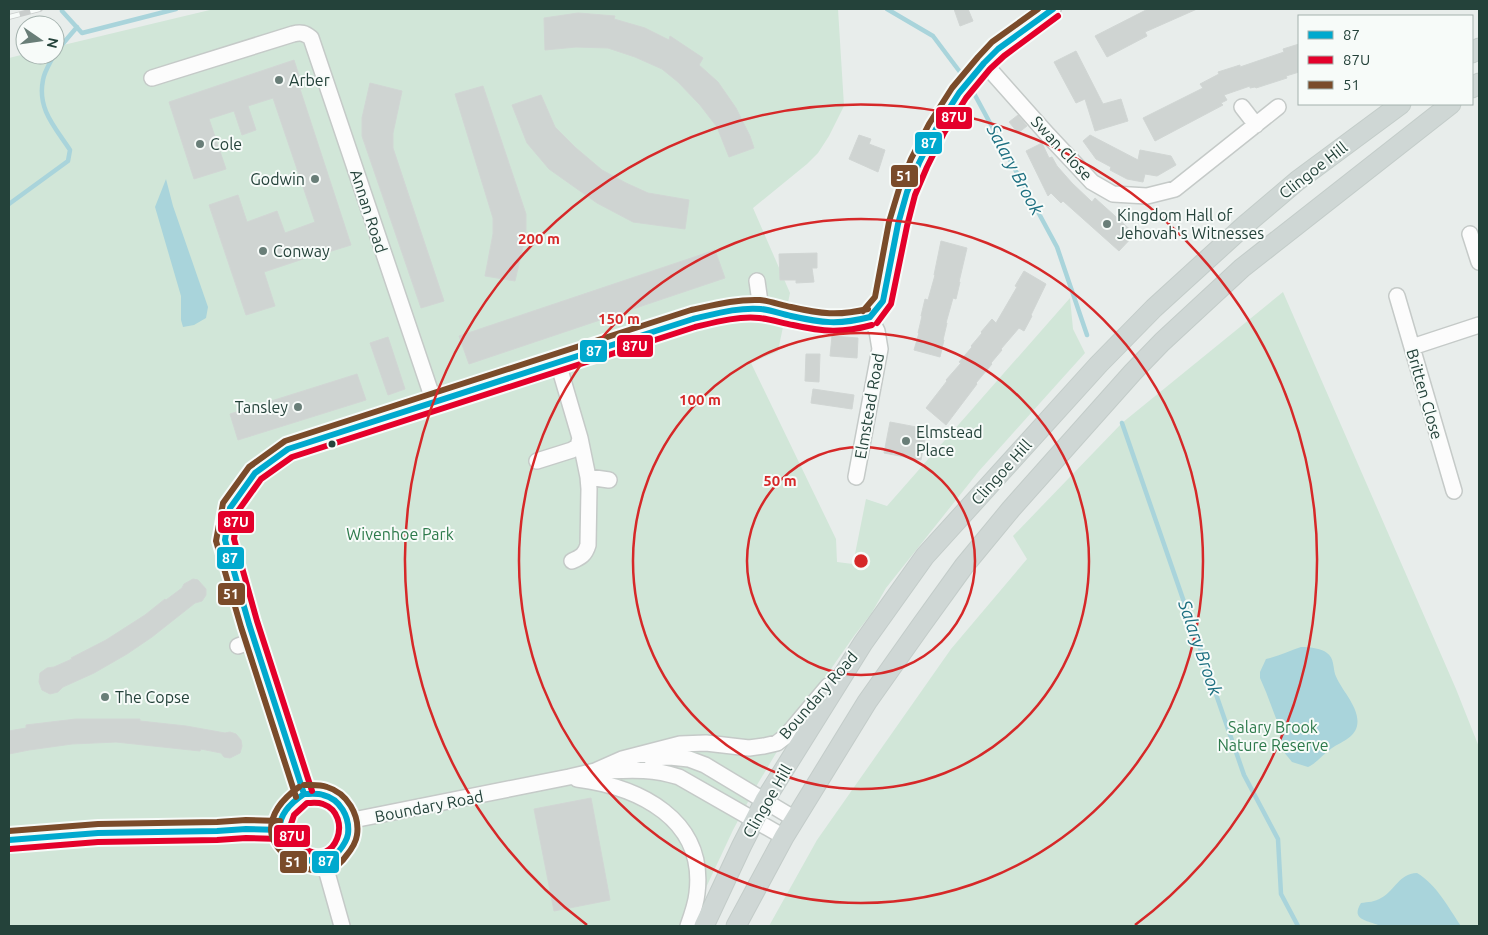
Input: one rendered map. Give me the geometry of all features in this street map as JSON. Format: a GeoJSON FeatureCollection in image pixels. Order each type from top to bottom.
{"type":"FeatureCollection","features":[{"type":"Feature","properties":{"kind":"main road","name":"Clingoe Hill"},"geometry":{"type":"LineString","coordinates":[[704,926],[765,800],[864,643],[925,556],[1099,364],[1154,308],[1296,181],[1400,105]]}},
{"type":"Feature","properties":{"kind":"main road","name":"Clingoe Hill"},"geometry":{"type":"LineString","coordinates":[[736,926],[784,837],[867,702],[964,566],[1011,508],[1110,396],[1162,342],[1242,268],[1450,105]]}},
{"type":"Feature","properties":{"kind":"street"},"geometry":{"type":"LineString","coordinates":[[304,794],[225,540],[230,508],[255,474],[288,449],[693,319],[731,310],[761,308],[809,320],[835,323],[851,322],[870,316],[883,300],[898,224],[907,192],[936,129],[959,93],[984,62],[998,49],[1053,9]]}},
{"type":"Feature","properties":{"kind":"street","name":"Annan Road"},"geometry":{"type":"LineString","coordinates":[[152,78],[300,32],[311,38],[434,402]]}},
{"type":"Feature","properties":{"kind":"street","name":"Swan Close"},"geometry":{"type":"LineString","coordinates":[[984,62],[1092,182],[1113,194],[1147,196],[1175,189],[1278,108]]}},
{"type":"Feature","properties":{"kind":"street"},"geometry":{"type":"LineString","coordinates":[[1242,107],[1256,125]]}},
{"type":"Feature","properties":{"kind":"street"},"geometry":{"type":"LineString","coordinates":[[1470,234],[1479,262]]}},
{"type":"Feature","properties":{"kind":"street"},"geometry":{"type":"LineString","coordinates":[[757,281],[761,308]]}},
{"type":"Feature","properties":{"kind":"street","name":"Britten Close"},"geometry":{"type":"LineString","coordinates":[[1397,296],[1454,491]]}},
{"type":"Feature","properties":{"kind":"street","name":"Elmstead Road"},"geometry":{"type":"LineString","coordinates":[[856,477],[880,349],[877,332],[870,316]]}},
{"type":"Feature","properties":{"kind":"street"},"geometry":{"type":"LineString","coordinates":[[1412,347],[1479,325]]}},
{"type":"Feature","properties":{"kind":"street"},"geometry":{"type":"LineString","coordinates":[[558,363],[580,438],[589,490],[588,545],[582,557],[572,561]]}},
{"type":"Feature","properties":{"kind":"street"},"geometry":{"type":"LineString","coordinates":[[537,462],[572,450],[578,446],[580,438]]}},
{"type":"Feature","properties":{"kind":"street"},"geometry":{"type":"LineString","coordinates":[[588,477],[609,480]]}},
{"type":"Feature","properties":{"kind":"street"},"geometry":{"type":"LineString","coordinates":[[238,646],[255,640]]}},
{"type":"Feature","properties":{"kind":"street","name":"Boundary Road"},"geometry":{"type":"LineString","coordinates":[[348,821],[569,778],[595,771],[622,759],[680,744],[706,743],[749,748],[777,743],[792,729],[864,643]]}},
{"type":"Feature","properties":{"kind":"street","name":"Boundary Road"},"geometry":{"type":"LineString","coordinates":[[622,759],[670,757],[689,759],[705,765],[795,819]]}},
{"type":"Feature","properties":{"kind":"street","name":"Boundary Road"},"geometry":{"type":"LineString","coordinates":[[595,771],[649,770],[679,777],[784,837]]}},
{"type":"Feature","properties":{"kind":"street","name":"Boundary Road"},"geometry":{"type":"LineString","coordinates":[[569,778],[600,782],[631,791],[664,810],[676,824],[689,841],[696,866],[697,893],[688,926]]}},
{"type":"Feature","properties":{"kind":"street"},"geometry":{"type":"LineString","coordinates":[[304,794],[327,796],[341,806],[348,821],[348,835],[344,846],[336,855],[324,862],[296,855],[286,843],[280,830],[287,807],[304,794]]}},
{"type":"Feature","properties":{"kind":"street"},"geometry":{"type":"LineString","coordinates":[[9,840],[98,833],[246,829],[280,830]]}},
{"type":"Feature","properties":{"kind":"street"},"geometry":{"type":"LineString","coordinates":[[324,862],[342,926]]}},
{"type":"Feature","properties":{"kind":"green space","name":"Wivenhoe Park"},"geometry":{"type":"Polygon","coordinates":[[[214,9],[838,9],[844,106],[818,153],[753,208],[790,293],[778,351],[751,363],[836,539],[837,562],[853,564],[866,499],[887,506],[1070,298],[1073,329],[1085,353],[979,471],[886,588],[871,614],[800,713],[757,785],[733,830],[688,926],[9,926],[9,58],[15,56],[15,65],[65,65],[65,45],[214,9]]]}},
{"type":"Feature","properties":{"kind":"green space","name":"Salary Brook Nature Reserve"},"geometry":{"type":"Polygon","coordinates":[[[1283,292],[1456,689],[1479,747],[1479,926],[769,926],[817,840],[951,649],[1027,559],[1013,536],[1122,423],[1283,292]]]}},
{"type":"Feature","properties":{"kind":"water"},"geometry":{"type":"Polygon","coordinates":[[[166,179],[173,206],[208,307],[206,318],[194,325],[183,327],[181,320],[181,296],[155,207],[166,179]]]}},
{"type":"Feature","properties":{"kind":"water"},"geometry":{"type":"Polygon","coordinates":[[[1301,647],[1318,649],[1329,655],[1335,674],[1356,712],[1357,719],[1357,726],[1350,737],[1332,748],[1308,767],[1292,762],[1283,751],[1277,721],[1260,678],[1260,672],[1266,659],[1301,647]]]}},
{"type":"Feature","properties":{"kind":"water"},"geometry":{"type":"Polygon","coordinates":[[[1417,873],[1436,890],[1461,926],[1380,926],[1359,917],[1358,909],[1361,903],[1379,899],[1386,895],[1405,876],[1417,873]]]}},
{"type":"Feature","properties":{"kind":"building"},"geometry":{"type":"Polygon","coordinates":[[[954,9],[968,9],[973,21],[960,26],[954,9]]]}},
{"type":"Feature","properties":{"kind":"building"},"geometry":{"type":"Polygon","coordinates":[[[1148,9],[1197,9],[1145,32],[1147,36],[1107,57],[1095,36],[1148,9]]]}},
{"type":"Feature","properties":{"kind":"building"},"geometry":{"type":"Polygon","coordinates":[[[578,13],[615,16],[614,19],[645,28],[669,40],[670,36],[703,58],[699,65],[718,82],[736,108],[754,148],[729,157],[717,127],[700,105],[678,82],[662,69],[608,48],[576,47],[545,50],[544,18],[578,13]]]}},
{"type":"Feature","properties":{"kind":"building"},"geometry":{"type":"Polygon","coordinates":[[[1298,44],[1298,72],[1256,88],[1250,88],[1250,86],[1224,95],[1227,100],[1221,103],[1223,105],[1155,141],[1143,118],[1203,88],[1200,84],[1219,74],[1218,72],[1240,65],[1240,67],[1284,52],[1283,49],[1298,44]]]}},
{"type":"Feature","properties":{"kind":"building"},"geometry":{"type":"Polygon","coordinates":[[[1076,51],[1103,104],[1121,99],[1128,121],[1095,131],[1085,99],[1076,103],[1054,62],[1076,51]]]}},
{"type":"Feature","properties":{"kind":"building"},"geometry":{"type":"Polygon","coordinates":[[[294,60],[303,88],[300,89],[351,245],[264,272],[275,306],[246,315],[209,205],[238,195],[247,222],[277,211],[285,233],[315,222],[273,98],[248,106],[256,130],[242,135],[234,111],[209,119],[226,169],[194,179],[169,102],[294,60]]]}},
{"type":"Feature","properties":{"kind":"building"},"geometry":{"type":"Polygon","coordinates":[[[370,83],[402,91],[393,133],[393,148],[444,301],[421,308],[362,136],[362,118],[370,83]]]}},
{"type":"Feature","properties":{"kind":"building"},"geometry":{"type":"Polygon","coordinates":[[[483,86],[526,214],[526,234],[515,281],[485,276],[493,234],[493,218],[455,94],[483,86]]]}},
{"type":"Feature","properties":{"kind":"building"},"geometry":{"type":"Polygon","coordinates":[[[541,95],[555,127],[602,170],[648,193],[689,200],[685,229],[633,222],[597,203],[549,169],[527,143],[512,105],[541,95]]]}},
{"type":"Feature","properties":{"kind":"building"},"geometry":{"type":"Polygon","coordinates":[[[1018,115],[1027,126],[1018,133],[1009,122],[1018,115]]]}},
{"type":"Feature","properties":{"kind":"building"},"geometry":{"type":"Polygon","coordinates":[[[859,135],[871,139],[869,144],[885,150],[878,172],[849,159],[859,135]]]}},
{"type":"Feature","properties":{"kind":"building"},"geometry":{"type":"Polygon","coordinates":[[[1090,135],[1138,160],[1140,150],[1171,156],[1176,165],[1157,176],[1145,174],[1143,182],[1127,179],[1110,170],[1111,167],[1096,159],[1083,141],[1090,135]]]}},
{"type":"Feature","properties":{"kind":"building"},"geometry":{"type":"Polygon","coordinates":[[[1042,143],[1049,158],[1052,157],[1057,166],[1072,183],[1092,202],[1095,198],[1135,234],[1119,251],[1063,201],[1061,203],[1051,193],[1048,196],[1026,151],[1042,143]]]}},
{"type":"Feature","properties":{"kind":"building"},"geometry":{"type":"Polygon","coordinates":[[[941,241],[967,248],[956,299],[953,298],[946,323],[940,357],[914,350],[925,299],[928,300],[935,275],[941,241]]]}},
{"type":"Feature","properties":{"kind":"building"},"geometry":{"type":"Polygon","coordinates":[[[715,250],[725,278],[469,364],[459,336],[715,250]]]}},
{"type":"Feature","properties":{"kind":"building"},"geometry":{"type":"Polygon","coordinates":[[[817,253],[817,268],[812,268],[814,282],[796,283],[796,280],[780,280],[779,254],[817,253]]]}},
{"type":"Feature","properties":{"kind":"building"},"geometry":{"type":"Polygon","coordinates":[[[1024,271],[1046,284],[1032,316],[1024,331],[1019,328],[1001,349],[992,364],[946,425],[926,408],[961,363],[959,362],[972,347],[981,332],[992,319],[996,323],[1024,271]]]}},
{"type":"Feature","properties":{"kind":"building"},"geometry":{"type":"Polygon","coordinates":[[[832,336],[858,338],[857,358],[830,356],[832,336]]]}},
{"type":"Feature","properties":{"kind":"building"},"geometry":{"type":"Polygon","coordinates":[[[388,337],[405,389],[388,395],[370,343],[388,337]]]}},
{"type":"Feature","properties":{"kind":"building"},"geometry":{"type":"Polygon","coordinates":[[[806,354],[820,354],[819,382],[805,381],[806,354]]]}},
{"type":"Feature","properties":{"kind":"building","name":"Tansley"},"geometry":{"type":"Polygon","coordinates":[[[357,374],[366,400],[238,440],[230,414],[357,374]]]}},
{"type":"Feature","properties":{"kind":"building"},"geometry":{"type":"Polygon","coordinates":[[[813,389],[854,395],[852,409],[811,403],[813,389]]]}},
{"type":"Feature","properties":{"kind":"building","name":"Elmstead Place"},"geometry":{"type":"Polygon","coordinates":[[[890,422],[927,429],[921,460],[884,453],[890,422]]]}},
{"type":"Feature","properties":{"kind":"building"},"geometry":{"type":"Polygon","coordinates":[[[193,579],[198,580],[206,589],[206,595],[202,601],[195,603],[127,654],[94,673],[63,687],[58,692],[50,694],[42,690],[39,682],[40,673],[47,668],[72,659],[106,640],[145,615],[193,579]]]}},
{"type":"Feature","properties":{"kind":"building"},"geometry":{"type":"Polygon","coordinates":[[[76,719],[140,719],[140,721],[225,733],[230,732],[236,734],[241,740],[242,746],[240,753],[230,758],[224,757],[221,753],[201,749],[200,751],[116,742],[72,744],[9,754],[9,731],[26,728],[26,725],[76,719]]]}},
{"type":"Feature","properties":{"kind":"building"},"geometry":{"type":"Polygon","coordinates":[[[591,798],[610,900],[554,911],[534,809],[591,798]]]}},
{"type":"Feature","properties":{"kind":"waterway","name":"Salary Brook"},"geometry":{"type":"LineString","coordinates":[[62,11],[82,33],[176,9]]}},
{"type":"Feature","properties":{"kind":"waterway","name":"Salary Brook"},"geometry":{"type":"LineString","coordinates":[[887,9],[933,36],[966,80]]}},
{"type":"Feature","properties":{"kind":"waterway"},"geometry":{"type":"LineString","coordinates":[[65,41],[77,27]]}},
{"type":"Feature","properties":{"kind":"waterway"},"geometry":{"type":"LineString","coordinates":[[9,204],[68,161],[70,150],[53,125],[43,100],[44,77],[49,65]]}},
{"type":"Feature","properties":{"kind":"waterway","name":"Salary Brook"},"geometry":{"type":"LineString","coordinates":[[970,86],[1057,247],[1087,335]]}},
{"type":"Feature","properties":{"kind":"waterway","name":"Salary Brook"},"geometry":{"type":"LineString","coordinates":[[1122,423],[1244,775],[1278,839],[1281,894],[1298,926]]}},
{"type":"Feature","properties":{"kind":"railway"},"geometry":{"type":"LineString","coordinates":[[9,17],[40,9]]}},
{"type":"Feature","properties":{"kind":"transit line","name":"51"},"geometry":{"type":"LineString","coordinates":[[863,311],[875,297],[889,222],[899,189],[911,159],[929,124],[952,88],[992,42],[1038,9]]}},
{"type":"Feature","properties":{"kind":"transit line","name":"87"},"geometry":{"type":"LineString","coordinates":[[870,317],[883,301],[898,224],[907,192],[936,129],[959,93],[984,63],[998,49],[1053,9]]}},
{"type":"Feature","properties":{"kind":"transit line","name":"87U"},"geometry":{"type":"LineString","coordinates":[[877,323],[891,304],[915,195],[944,133],[966,98],[990,69],[1004,56],[1058,16]]}},
{"type":"Feature","properties":{"kind":"transit line","name":"51"},"geometry":{"type":"LineString","coordinates":[[296,797],[241,627],[216,541],[223,503],[249,467],[285,441],[691,310],[742,300],[764,301],[821,313],[848,313],[868,309]]}},
{"type":"Feature","properties":{"kind":"transit line","name":"87"},"geometry":{"type":"LineString","coordinates":[[304,794],[249,624],[225,540],[230,508],[255,473],[288,449],[693,319],[744,309],[765,310],[821,322],[840,322],[870,317]]}},
{"type":"Feature","properties":{"kind":"transit line","name":"87U"},"geometry":{"type":"LineString","coordinates":[[312,791],[257,621],[234,539],[238,511],[261,479],[292,457],[695,327],[743,318],[767,319],[824,330],[852,329],[872,325]]}},
{"type":"Feature","properties":{"kind":"transit line","name":"51"},"geometry":{"type":"LineString","coordinates":[[299,787],[284,800],[276,811],[271,830],[273,839],[284,855],[292,861],[311,870],[329,870],[341,862],[356,841],[357,827],[354,813],[341,794],[334,790],[324,786],[304,785]]}},
{"type":"Feature","properties":{"kind":"transit line","name":"87"},"geometry":{"type":"LineString","coordinates":[[304,794],[318,794],[334,800],[343,810],[347,821],[347,838],[337,853],[326,861],[311,861],[297,854],[286,843],[280,831],[281,820],[284,814],[304,794]]}},
{"type":"Feature","properties":{"kind":"transit line","name":"87U"},"geometry":{"type":"LineString","coordinates":[[307,803],[323,804],[332,810],[338,819],[339,829],[337,838],[332,847],[325,852],[315,853],[304,848],[295,840],[289,830],[294,815],[307,803]]}},
{"type":"Feature","properties":{"kind":"transit line","name":"51"},"geometry":{"type":"LineString","coordinates":[[9,831],[98,824],[246,820],[280,821]]}},
{"type":"Feature","properties":{"kind":"transit line","name":"87"},"geometry":{"type":"LineString","coordinates":[[9,840],[98,833],[246,829],[280,830]]}},
{"type":"Feature","properties":{"kind":"transit line","name":"87U"},"geometry":{"type":"LineString","coordinates":[[10,849],[98,842],[246,838],[280,839]]}},
{"type":"Feature","properties":{"kind":"place","name":"Arber"},"geometry":{"type":"Point","coordinates":[279,80]}},
{"type":"Feature","properties":{"kind":"place","name":"Cole"},"geometry":{"type":"Point","coordinates":[200,144]}},
{"type":"Feature","properties":{"kind":"place","name":"Godwin"},"geometry":{"type":"Point","coordinates":[315,179]}},
{"type":"Feature","properties":{"kind":"place","name":"Kingdom Hall of Jehovah's Witnesses"},"geometry":{"type":"Point","coordinates":[1107,224]}},
{"type":"Feature","properties":{"kind":"place","name":"Conway"},"geometry":{"type":"Point","coordinates":[263,251]}},
{"type":"Feature","properties":{"kind":"place","name":"Tansley"},"geometry":{"type":"Point","coordinates":[298,407]}},
{"type":"Feature","properties":{"kind":"place","name":"Elmstead Place"},"geometry":{"type":"Point","coordinates":[906,441]}},
{"type":"Feature","properties":{"kind":"place","name":"The Copse"},"geometry":{"type":"Point","coordinates":[105,697]}}]}
